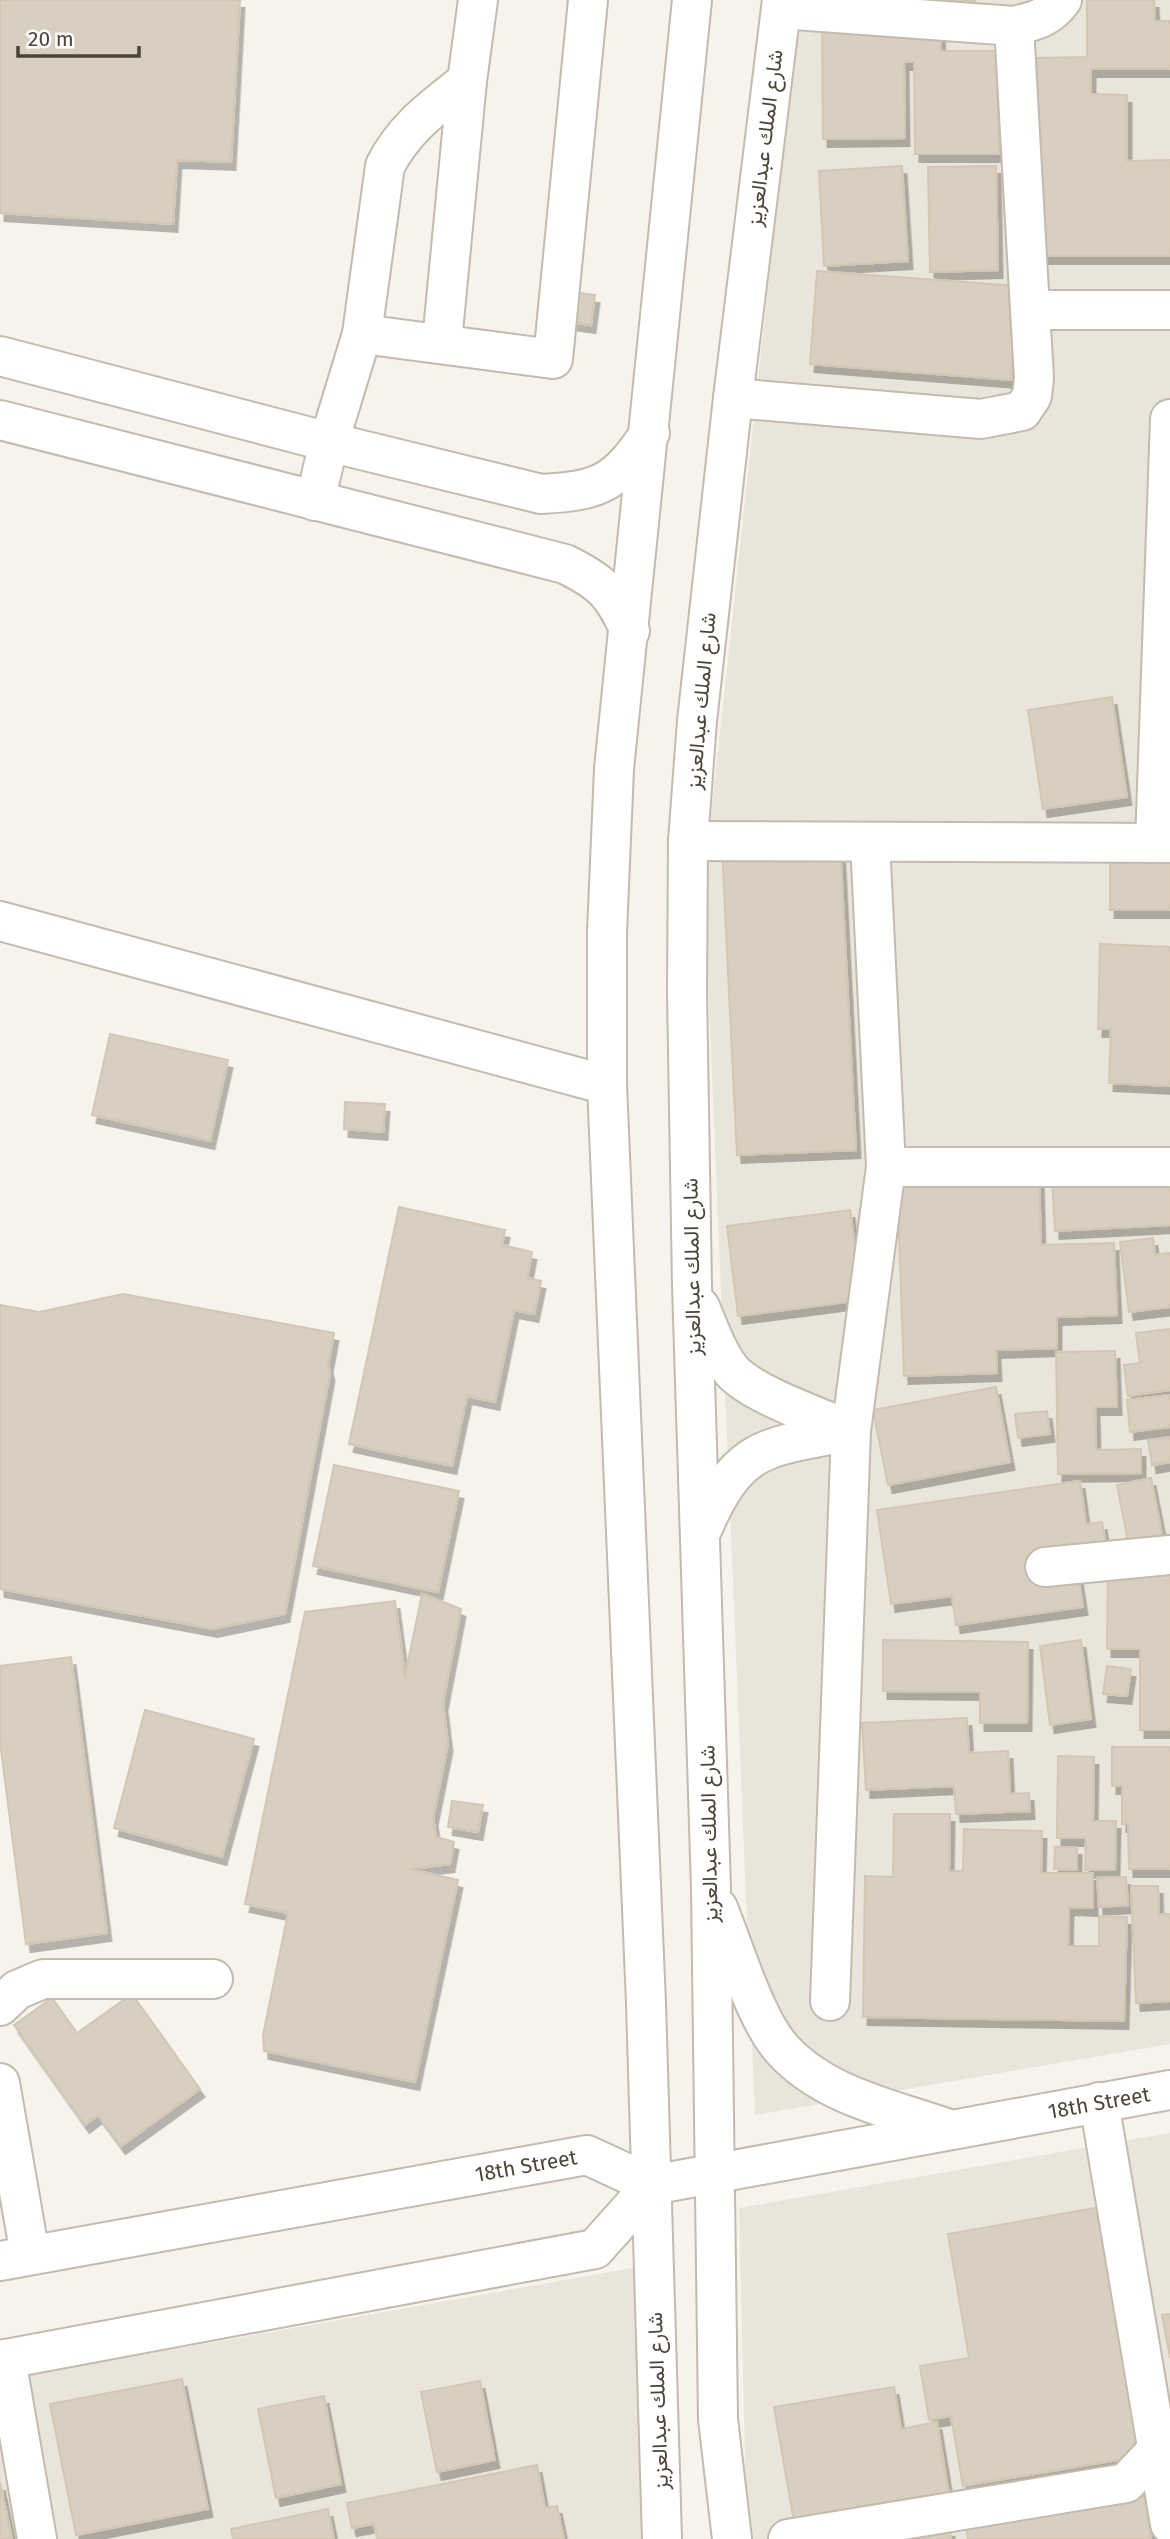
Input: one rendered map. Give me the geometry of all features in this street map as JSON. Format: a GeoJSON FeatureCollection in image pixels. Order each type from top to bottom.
{"type":"FeatureCollection","features":[{"type":"Feature","properties":{"kind":"street"},"geometry":{"type":"LineString","coordinates":[[442,342],[467,81],[478,0]]}},
{"type":"Feature","properties":{"kind":"street"},"geometry":{"type":"LineString","coordinates":[[362,334],[442,342],[553,359],[588,0]]}},
{"type":"Feature","properties":{"kind":"street","name":"شارع الملك عبدالعزيز"},"geometry":{"type":"LineString","coordinates":[[662,2539],[652,2185],[607,1085],[607,932],[614,783],[692,0]]}},
{"type":"Feature","properties":{"kind":"street"},"geometry":{"type":"LineString","coordinates":[[782,4],[1014,26],[1039,20],[1053,11],[1062,0]]}},
{"type":"Feature","properties":{"kind":"street","name":"شارع الملك عبدالعزيز"},"geometry":{"type":"LineString","coordinates":[[732,2539],[718,2419],[710,1889],[692,1286],[687,990],[688,841],[697,721],[733,398],[782,4]]}},
{"type":"Feature","properties":{"kind":"street"},"geometry":{"type":"LineString","coordinates":[[733,398],[981,419],[1022,411],[1032,396],[1034,378],[1014,26]]}},
{"type":"Feature","properties":{"kind":"street"},"geometry":{"type":"LineString","coordinates":[[315,501],[329,442],[362,334],[385,166],[397,142],[419,118],[467,81]]}},
{"type":"Feature","properties":{"kind":"street"},"geometry":{"type":"LineString","coordinates":[[1030,310],[1170,310]]}},
{"type":"Feature","properties":{"kind":"street"},"geometry":{"type":"LineString","coordinates":[[0,356],[541,494],[576,492],[602,484],[627,467],[650,433]]}},
{"type":"Feature","properties":{"kind":"street"},"geometry":{"type":"LineString","coordinates":[[688,841],[1162,843],[1170,419]]}},
{"type":"Feature","properties":{"kind":"street"},"geometry":{"type":"LineString","coordinates":[[0,420],[565,564],[599,581],[618,603],[630,631]]}},
{"type":"Feature","properties":{"kind":"street"},"geometry":{"type":"LineString","coordinates":[[830,2001],[850,1431],[886,1167],[870,842]]}},
{"type":"Feature","properties":{"kind":"street"},"geometry":{"type":"LineString","coordinates":[[0,921],[607,1085]]}},
{"type":"Feature","properties":{"kind":"street"},"geometry":{"type":"LineString","coordinates":[[886,1167],[1170,1167]]}},
{"type":"Feature","properties":{"kind":"street"},"geometry":{"type":"LineString","coordinates":[[692,1286],[718,1348],[731,1369],[745,1383],[850,1431]]}},
{"type":"Feature","properties":{"kind":"street"},"geometry":{"type":"LineString","coordinates":[[700,1535],[718,1493],[751,1455],[771,1447],[850,1431]]}},
{"type":"Feature","properties":{"kind":"street"},"geometry":{"type":"LineString","coordinates":[[1045,1567],[1170,1555]]}},
{"type":"Feature","properties":{"kind":"street"},"geometry":{"type":"LineString","coordinates":[[710,1889],[760,2011],[780,2048],[806,2072],[841,2092],[951,2129]]}},
{"type":"Feature","properties":{"kind":"street"},"geometry":{"type":"LineString","coordinates":[[0,2006],[17,1990],[43,1979],[213,1979]]}},
{"type":"Feature","properties":{"kind":"street"},"geometry":{"type":"LineString","coordinates":[[0,2083],[15,2258]]}},
{"type":"Feature","properties":{"kind":"street","name":"18th Street"},"geometry":{"type":"LineString","coordinates":[[15,2258],[587,2155],[652,2185],[1170,2090]]}},
{"type":"Feature","properties":{"kind":"street"},"geometry":{"type":"LineString","coordinates":[[1099,2102],[1164,2449],[1170,2524]]}},
{"type":"Feature","properties":{"kind":"street"},"geometry":{"type":"LineString","coordinates":[[37,2539],[3,2359],[595,2249],[652,2185]]}},
{"type":"Feature","properties":{"kind":"street"},"geometry":{"type":"LineString","coordinates":[[788,2539],[1126,2483],[1164,2449]]}},
{"type":"Feature","properties":{"kind":"shaded area"},"geometry":{"type":"Polygon","coordinates":[[[799,0],[1170,0],[1170,2044],[755,2115],[704,881],[799,0]]]}},
{"type":"Feature","properties":{"kind":"shaded area"},"geometry":{"type":"Polygon","coordinates":[[[1170,2133],[1170,2539],[747,2539],[739,2208],[1170,2133]]]}},
{"type":"Feature","properties":{"kind":"shaded area"},"geometry":{"type":"Polygon","coordinates":[[[644,2266],[647,2539],[0,2539],[0,2380],[644,2266]]]}},
{"type":"Feature","properties":{"kind":"building"},"geometry":{"type":"Polygon","coordinates":[[[0,0],[240,0],[231,162],[177,160],[173,224],[0,213],[0,0]]]}},
{"type":"Feature","properties":{"kind":"building"},"geometry":{"type":"Polygon","coordinates":[[[841,0],[975,0],[974,8],[841,0]]]}},
{"type":"Feature","properties":{"kind":"building"},"geometry":{"type":"Polygon","coordinates":[[[1087,0],[1154,0],[1155,21],[1170,21],[1170,69],[1091,69],[1091,94],[1127,95],[1127,161],[1170,160],[1170,256],[1042,256],[1030,58],[1087,57],[1087,0]]]}},
{"type":"Feature","properties":{"kind":"building"},"geometry":{"type":"Polygon","coordinates":[[[822,24],[940,25],[941,51],[1006,51],[1006,92],[998,92],[999,154],[915,154],[914,62],[904,62],[905,138],[823,139],[822,24]]]}},
{"type":"Feature","properties":{"kind":"building"},"geometry":{"type":"Polygon","coordinates":[[[902,166],[908,261],[824,266],[819,171],[902,166]]]}},
{"type":"Feature","properties":{"kind":"building"},"geometry":{"type":"Polygon","coordinates":[[[996,166],[998,270],[930,272],[928,167],[996,166]]]}},
{"type":"Feature","properties":{"kind":"building"},"geometry":{"type":"Polygon","coordinates":[[[817,271],[1017,286],[1011,380],[810,364],[817,271]]]}},
{"type":"Feature","properties":{"kind":"building"},"geometry":{"type":"Polygon","coordinates":[[[566,291],[595,295],[591,325],[562,321],[566,291]]]}},
{"type":"Feature","properties":{"kind":"building"},"geometry":{"type":"Polygon","coordinates":[[[1112,697],[1127,797],[1043,809],[1028,710],[1112,697]]]}},
{"type":"Feature","properties":{"kind":"building"},"geometry":{"type":"Polygon","coordinates":[[[840,843],[856,1150],[737,1155],[722,849],[840,843]]]}},
{"type":"Feature","properties":{"kind":"building"},"geometry":{"type":"Polygon","coordinates":[[[1110,855],[1170,855],[1170,910],[1110,910],[1110,855]]]}},
{"type":"Feature","properties":{"kind":"building"},"geometry":{"type":"Polygon","coordinates":[[[1100,944],[1170,947],[1170,1086],[1109,1083],[1111,1029],[1098,1029],[1100,944]]]}},
{"type":"Feature","properties":{"kind":"building"},"geometry":{"type":"Polygon","coordinates":[[[110,1034],[228,1060],[210,1141],[92,1115],[110,1034]]]}},
{"type":"Feature","properties":{"kind":"building"},"geometry":{"type":"Polygon","coordinates":[[[345,1102],[385,1104],[383,1132],[344,1129],[345,1102]]]}},
{"type":"Feature","properties":{"kind":"building"},"geometry":{"type":"Polygon","coordinates":[[[1170,1172],[1170,1225],[1055,1231],[1052,1178],[1170,1172]]]}},
{"type":"Feature","properties":{"kind":"building"},"geometry":{"type":"Polygon","coordinates":[[[1039,1174],[1041,1245],[1114,1243],[1117,1315],[1057,1317],[1057,1348],[996,1350],[997,1373],[904,1376],[897,1179],[1039,1174]]]}},
{"type":"Feature","properties":{"kind":"building"},"geometry":{"type":"Polygon","coordinates":[[[399,1207],[505,1230],[502,1245],[532,1252],[527,1278],[541,1281],[534,1314],[514,1310],[495,1402],[467,1396],[452,1466],[349,1444],[399,1207]]]}},
{"type":"Feature","properties":{"kind":"building"},"geometry":{"type":"Polygon","coordinates":[[[850,1210],[862,1300],[738,1316],[727,1226],[850,1210]]]}},
{"type":"Feature","properties":{"kind":"building"},"geometry":{"type":"Polygon","coordinates":[[[1153,1238],[1155,1255],[1170,1253],[1170,1307],[1129,1312],[1120,1242],[1153,1238]]]}},
{"type":"Feature","properties":{"kind":"building"},"geometry":{"type":"Polygon","coordinates":[[[123,1294],[334,1333],[328,1365],[330,1373],[285,1614],[213,1629],[0,1589],[0,1305],[39,1312],[123,1294]]]}},
{"type":"Feature","properties":{"kind":"building"},"geometry":{"type":"Polygon","coordinates":[[[1170,1329],[1170,1390],[1128,1396],[1124,1365],[1140,1363],[1136,1333],[1170,1329]]]}},
{"type":"Feature","properties":{"kind":"building"},"geometry":{"type":"Polygon","coordinates":[[[1115,1351],[1117,1407],[1095,1407],[1096,1450],[1141,1449],[1141,1473],[1058,1474],[1056,1352],[1115,1351]]]}},
{"type":"Feature","properties":{"kind":"building"},"geometry":{"type":"Polygon","coordinates":[[[996,1387],[1010,1462],[888,1485],[873,1410],[996,1387]]]}},
{"type":"Feature","properties":{"kind":"building"},"geometry":{"type":"Polygon","coordinates":[[[1170,1395],[1170,1427],[1130,1432],[1127,1400],[1170,1395]]]}},
{"type":"Feature","properties":{"kind":"building"},"geometry":{"type":"Polygon","coordinates":[[[1047,1411],[1050,1434],[1018,1438],[1015,1414],[1047,1411]]]}},
{"type":"Feature","properties":{"kind":"building"},"geometry":{"type":"Polygon","coordinates":[[[1170,1437],[1170,1462],[1152,1465],[1148,1440],[1170,1437]]]}},
{"type":"Feature","properties":{"kind":"building"},"geometry":{"type":"Polygon","coordinates":[[[334,1465],[459,1491],[438,1592],[313,1566],[334,1465]]]}},
{"type":"Feature","properties":{"kind":"building"},"geometry":{"type":"Polygon","coordinates":[[[1151,1478],[1164,1544],[1130,1551],[1117,1485],[1151,1478]]]}},
{"type":"Feature","properties":{"kind":"building"},"geometry":{"type":"Polygon","coordinates":[[[1080,1481],[1086,1524],[1102,1522],[1107,1550],[1078,1574],[1083,1607],[956,1625],[952,1596],[891,1604],[877,1510],[1080,1481]]]}},
{"type":"Feature","properties":{"kind":"building"},"geometry":{"type":"Polygon","coordinates":[[[1108,1569],[1170,1569],[1170,1730],[1140,1730],[1140,1649],[1107,1649],[1108,1569]]]}},
{"type":"Feature","properties":{"kind":"building"},"geometry":{"type":"Polygon","coordinates":[[[422,1594],[461,1609],[443,1703],[448,1744],[433,1818],[436,1837],[454,1842],[450,1864],[409,1869],[458,1880],[415,2082],[264,2051],[263,2035],[288,1913],[245,1904],[305,1612],[395,1601],[405,1676],[422,1594]]]}},
{"type":"Feature","properties":{"kind":"building"},"geometry":{"type":"Polygon","coordinates":[[[883,1640],[1028,1642],[1027,1723],[980,1723],[980,1692],[883,1691],[883,1640]]]}},
{"type":"Feature","properties":{"kind":"building"},"geometry":{"type":"Polygon","coordinates":[[[1081,1640],[1091,1719],[1050,1725],[1040,1646],[1081,1640]]]}},
{"type":"Feature","properties":{"kind":"building"},"geometry":{"type":"Polygon","coordinates":[[[71,1657],[107,1933],[26,1944],[0,1742],[0,1666],[71,1657]]]}},
{"type":"Feature","properties":{"kind":"building"},"geometry":{"type":"Polygon","coordinates":[[[1107,1666],[1131,1669],[1127,1696],[1103,1694],[1107,1666]]]}},
{"type":"Feature","properties":{"kind":"building"},"geometry":{"type":"Polygon","coordinates":[[[145,1710],[254,1739],[222,1857],[114,1828],[145,1710]]]}},
{"type":"Feature","properties":{"kind":"building"},"geometry":{"type":"Polygon","coordinates":[[[967,1718],[969,1753],[1008,1751],[1010,1794],[1029,1793],[1030,1811],[956,1814],[954,1786],[866,1790],[862,1723],[967,1718]]]}},
{"type":"Feature","properties":{"kind":"building"},"geometry":{"type":"Polygon","coordinates":[[[1112,1747],[1170,1747],[1170,1869],[1129,1869],[1128,1824],[1122,1824],[1122,1786],[1112,1786],[1112,1747]]]}},
{"type":"Feature","properties":{"kind":"building"},"geometry":{"type":"Polygon","coordinates":[[[1058,1756],[1094,1757],[1093,1821],[1116,1821],[1115,1870],[1085,1870],[1086,1838],[1057,1838],[1058,1756]]]}},
{"type":"Feature","properties":{"kind":"building"},"geometry":{"type":"Polygon","coordinates":[[[452,1801],[483,1805],[478,1832],[448,1827],[452,1801]]]}},
{"type":"Feature","properties":{"kind":"building"},"geometry":{"type":"Polygon","coordinates":[[[894,1814],[950,1814],[949,1871],[963,1871],[964,1829],[1042,1831],[1041,1873],[1093,1873],[1093,1908],[1069,1907],[1068,1946],[1099,1946],[1099,1916],[1127,1917],[1124,2021],[863,2017],[865,1876],[893,1877],[894,1814]]]}},
{"type":"Feature","properties":{"kind":"building"},"geometry":{"type":"Polygon","coordinates":[[[1055,1847],[1077,1847],[1077,1870],[1054,1869],[1055,1847]]]}},
{"type":"Feature","properties":{"kind":"building"},"geometry":{"type":"Polygon","coordinates":[[[1126,1877],[1128,1905],[1099,1907],[1097,1878],[1126,1877]]]}},
{"type":"Feature","properties":{"kind":"building"},"geometry":{"type":"Polygon","coordinates":[[[1131,1886],[1158,1886],[1159,1914],[1170,1914],[1170,2001],[1136,2003],[1131,1886]]]}},
{"type":"Feature","properties":{"kind":"building"},"geometry":{"type":"Polygon","coordinates":[[[132,1994],[200,2089],[121,2146],[98,2115],[85,2125],[14,2025],[52,1998],[77,2033],[132,1994]]]}},
{"type":"Feature","properties":{"kind":"building"},"geometry":{"type":"Polygon","coordinates":[[[1101,2207],[1142,2456],[963,2486],[951,2416],[929,2420],[920,2366],[969,2358],[948,2234],[1101,2207]]]}},
{"type":"Feature","properties":{"kind":"building"},"geometry":{"type":"Polygon","coordinates":[[[1170,2314],[1170,2358],[1162,2315],[1170,2314]]]}},
{"type":"Feature","properties":{"kind":"building"},"geometry":{"type":"Polygon","coordinates":[[[182,2379],[208,2509],[76,2535],[50,2404],[182,2379]]]}},
{"type":"Feature","properties":{"kind":"building"},"geometry":{"type":"Polygon","coordinates":[[[480,2381],[495,2460],[437,2472],[421,2392],[480,2381]]]}},
{"type":"Feature","properties":{"kind":"building"},"geometry":{"type":"Polygon","coordinates":[[[894,2387],[901,2429],[937,2422],[949,2495],[794,2522],[774,2407],[894,2387]]]}},
{"type":"Feature","properties":{"kind":"building"},"geometry":{"type":"Polygon","coordinates":[[[324,2396],[341,2484],[276,2498],[258,2409],[324,2396]]]}},
{"type":"Feature","properties":{"kind":"building"},"geometry":{"type":"Polygon","coordinates":[[[537,2465],[545,2508],[557,2506],[564,2539],[377,2539],[374,2524],[352,2528],[347,2503],[537,2465]]]}},
{"type":"Feature","properties":{"kind":"building"},"geometry":{"type":"Polygon","coordinates":[[[0,2482],[12,2539],[0,2539],[0,2482]]]}},
{"type":"Feature","properties":{"kind":"building"},"geometry":{"type":"Polygon","coordinates":[[[1144,2496],[1151,2539],[968,2539],[966,2526],[1144,2496]]]}},
{"type":"Feature","properties":{"kind":"building"},"geometry":{"type":"Polygon","coordinates":[[[328,2509],[334,2539],[233,2539],[231,2529],[328,2509]]]}},
{"type":"Feature","properties":{"kind":"building"},"geometry":{"type":"Polygon","coordinates":[[[950,2529],[951,2539],[887,2539],[950,2529]]]}}]}
